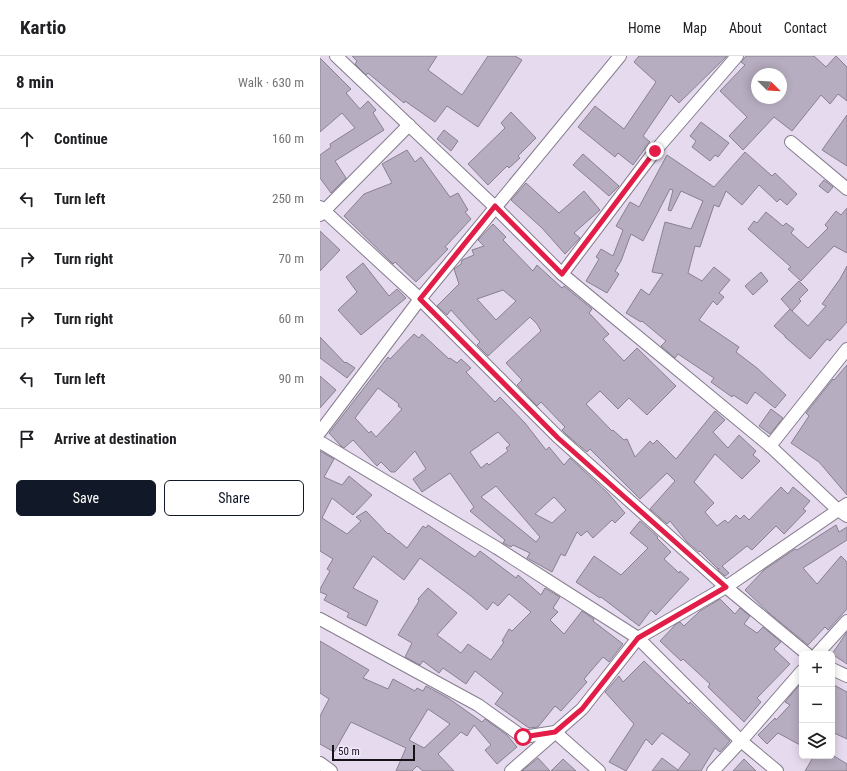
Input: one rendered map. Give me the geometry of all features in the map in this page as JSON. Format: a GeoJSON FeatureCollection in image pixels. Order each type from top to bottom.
{"type":"FeatureCollection","features":[{"type":"Feature","properties":{"kind":"street"},"geometry":{"type":"LineString","coordinates":[[336,56],[495,206],[562,274],[770,446],[844,510],[726,587],[638,638],[582,709],[511,771]]}},
{"type":"Feature","properties":{"kind":"street"},"geometry":{"type":"LineString","coordinates":[[562,274],[655,151],[737,56]]}},
{"type":"Feature","properties":{"kind":"street"},"geometry":{"type":"LineString","coordinates":[[320,432],[420,299],[614,58]]}},
{"type":"Feature","properties":{"kind":"street"},"geometry":{"type":"LineString","coordinates":[[409,125],[321,211],[420,299],[558,438],[726,587],[803,651]]}},
{"type":"Feature","properties":{"kind":"street"},"geometry":{"type":"LineString","coordinates":[[791,142],[847,190]]}},
{"type":"Feature","properties":{"kind":"street"},"geometry":{"type":"LineString","coordinates":[[770,446],[847,349]]}},
{"type":"Feature","properties":{"kind":"street"},"geometry":{"type":"LineString","coordinates":[[320,442],[497,548],[638,638],[741,741],[777,771]]}},
{"type":"Feature","properties":{"kind":"street"},"geometry":{"type":"LineString","coordinates":[[320,619],[478,705],[523,737],[555,732]]}},
{"type":"Feature","properties":{"kind":"street"},"geometry":{"type":"LineString","coordinates":[[819,651],[847,622]]}},
{"type":"Feature","properties":{"kind":"street"},"geometry":{"type":"LineString","coordinates":[[835,670],[847,676]]}},
{"type":"Feature","properties":{"kind":"street"},"geometry":{"type":"LineString","coordinates":[[713,771],[799,674]]}},
{"type":"Feature","properties":{"kind":"street"},"geometry":{"type":"LineString","coordinates":[[555,732],[598,771]]}},
{"type":"Feature","properties":{"kind":"street"},"geometry":{"type":"LineString","coordinates":[[320,763],[331,771]]}},
{"type":"Feature","properties":{"kind":"building"},"geometry":{"type":"Polygon","coordinates":[[[352,56],[437,56],[428,70],[462,95],[488,56],[515,56],[522,60],[478,127],[447,106],[435,122],[405,101],[404,103],[368,73],[366,75],[355,64],[357,61],[352,56]]]}},
{"type":"Feature","properties":{"kind":"building"},"geometry":{"type":"Polygon","coordinates":[[[639,56],[727,56],[679,103],[671,95],[643,136],[650,142],[633,165],[618,153],[615,157],[578,127],[595,106],[624,129],[656,82],[634,62],[639,56]]]}},
{"type":"Feature","properties":{"kind":"building"},"geometry":{"type":"Polygon","coordinates":[[[746,56],[814,56],[826,67],[836,56],[847,67],[847,101],[838,94],[830,104],[821,95],[792,131],[774,117],[743,150],[729,136],[747,117],[720,91],[745,65],[741,62],[746,56]]]}},
{"type":"Feature","properties":{"kind":"building"},"geometry":{"type":"Polygon","coordinates":[[[320,58],[351,89],[346,93],[360,109],[368,101],[376,110],[373,113],[384,130],[335,161],[346,178],[331,193],[320,178],[320,155],[331,147],[330,144],[355,128],[342,113],[320,132],[320,58]]]}},
{"type":"Feature","properties":{"kind":"building"},"geometry":{"type":"Polygon","coordinates":[[[511,112],[536,138],[518,156],[520,158],[509,168],[507,166],[488,185],[468,164],[505,128],[501,123],[511,112]]]}},
{"type":"Feature","properties":{"kind":"building"},"geometry":{"type":"Polygon","coordinates":[[[847,115],[847,166],[822,150],[847,115]]]}},
{"type":"Feature","properties":{"kind":"building"},"geometry":{"type":"Polygon","coordinates":[[[701,122],[729,143],[718,157],[715,155],[710,161],[692,147],[696,141],[690,136],[701,122]]]}},
{"type":"Feature","properties":{"kind":"building"},"geometry":{"type":"Polygon","coordinates":[[[444,130],[458,141],[451,151],[437,139],[444,130]]]}},
{"type":"Feature","properties":{"kind":"building"},"geometry":{"type":"Polygon","coordinates":[[[407,150],[415,162],[421,157],[450,197],[458,193],[468,210],[465,212],[471,219],[445,247],[448,249],[416,282],[395,262],[393,264],[344,216],[364,194],[392,183],[382,164],[407,150]]]}},
{"type":"Feature","properties":{"kind":"building"},"geometry":{"type":"Polygon","coordinates":[[[745,152],[772,176],[775,173],[797,194],[787,205],[780,199],[777,202],[759,185],[742,205],[726,191],[719,207],[714,205],[700,247],[695,246],[688,273],[702,281],[714,267],[730,280],[719,293],[724,297],[717,305],[713,301],[699,320],[739,347],[736,352],[757,368],[786,395],[775,408],[755,392],[747,404],[733,395],[732,397],[711,382],[714,378],[678,354],[675,358],[661,346],[666,341],[642,321],[641,322],[626,313],[641,289],[649,295],[663,274],[652,272],[665,222],[691,229],[703,201],[681,191],[671,211],[668,210],[673,190],[670,189],[643,241],[631,234],[621,261],[615,271],[619,274],[607,293],[586,281],[599,259],[596,257],[601,249],[613,256],[623,230],[616,226],[630,202],[639,207],[667,155],[714,187],[745,152]]]}},
{"type":"Feature","properties":{"kind":"building"},"geometry":{"type":"Polygon","coordinates":[[[583,154],[619,186],[609,196],[573,165],[583,154]]]}},
{"type":"Feature","properties":{"kind":"building"},"geometry":{"type":"Polygon","coordinates":[[[824,180],[833,187],[828,193],[819,186],[824,180]]]}},
{"type":"Feature","properties":{"kind":"building"},"geometry":{"type":"Polygon","coordinates":[[[526,183],[559,213],[584,191],[600,210],[574,233],[580,238],[565,254],[542,228],[511,200],[526,183]]]}},
{"type":"Feature","properties":{"kind":"building"},"geometry":{"type":"Polygon","coordinates":[[[847,208],[847,253],[834,246],[801,281],[788,269],[791,267],[748,229],[754,221],[757,223],[766,212],[783,226],[786,223],[794,229],[791,233],[808,248],[828,228],[825,225],[836,211],[841,215],[847,208]]]}},
{"type":"Feature","properties":{"kind":"building"},"geometry":{"type":"Polygon","coordinates":[[[493,224],[506,237],[503,240],[533,271],[537,265],[562,288],[564,286],[592,309],[589,313],[609,334],[603,339],[624,361],[637,348],[676,386],[647,415],[629,398],[618,409],[600,391],[586,404],[612,431],[613,430],[624,440],[627,439],[635,457],[650,441],[653,444],[657,440],[676,459],[715,411],[725,420],[713,432],[728,448],[739,435],[756,451],[753,455],[760,461],[742,479],[715,454],[694,482],[714,503],[705,512],[717,526],[725,520],[728,523],[736,515],[740,519],[744,515],[749,520],[781,487],[788,494],[793,487],[810,501],[803,509],[806,511],[784,534],[776,526],[752,550],[747,546],[722,566],[729,573],[725,576],[718,570],[719,568],[718,569],[700,551],[699,552],[687,542],[670,521],[667,524],[650,509],[675,481],[667,473],[640,499],[590,449],[587,452],[568,436],[562,430],[565,427],[541,402],[537,406],[517,385],[522,380],[506,363],[541,331],[530,317],[488,356],[477,345],[480,342],[451,310],[447,315],[437,306],[459,284],[454,269],[461,264],[462,260],[474,255],[472,250],[484,246],[478,240],[493,224]],[[503,290],[477,299],[496,320],[516,301],[503,290]]]}},
{"type":"Feature","properties":{"kind":"building"},"geometry":{"type":"Polygon","coordinates":[[[320,231],[340,250],[320,271],[320,231]]]}},
{"type":"Feature","properties":{"kind":"building"},"geometry":{"type":"Polygon","coordinates":[[[363,263],[389,296],[397,289],[406,298],[361,335],[338,310],[357,292],[346,277],[363,263]]]}},
{"type":"Feature","properties":{"kind":"building"},"geometry":{"type":"Polygon","coordinates":[[[847,266],[847,322],[830,341],[827,339],[810,359],[774,326],[790,309],[808,326],[826,306],[822,304],[840,279],[847,266]]]}},
{"type":"Feature","properties":{"kind":"building"},"geometry":{"type":"Polygon","coordinates":[[[761,272],[768,281],[753,295],[745,286],[761,272]]]}},
{"type":"Feature","properties":{"kind":"building"},"geometry":{"type":"Polygon","coordinates":[[[799,281],[808,290],[799,299],[801,301],[792,311],[781,299],[799,281]]]}},
{"type":"Feature","properties":{"kind":"building"},"geometry":{"type":"Polygon","coordinates":[[[414,334],[419,338],[422,334],[449,359],[450,358],[457,363],[461,359],[471,368],[466,372],[495,402],[500,397],[525,423],[546,450],[549,447],[564,465],[570,458],[608,493],[625,513],[615,523],[612,520],[593,538],[587,531],[581,536],[577,532],[565,556],[561,554],[552,572],[527,558],[530,553],[513,545],[511,547],[503,543],[505,540],[470,511],[474,507],[450,473],[422,492],[413,479],[426,469],[415,451],[395,472],[391,472],[381,462],[377,466],[353,440],[344,448],[329,433],[388,357],[390,359],[414,334]],[[378,388],[355,418],[369,433],[371,431],[376,437],[402,409],[398,406],[399,404],[378,388]],[[498,432],[470,452],[481,468],[487,463],[489,465],[508,451],[506,448],[510,445],[498,432]],[[496,486],[481,497],[536,542],[540,537],[496,486]],[[554,497],[535,514],[552,523],[566,510],[554,497]]]}},
{"type":"Feature","properties":{"kind":"building"},"geometry":{"type":"Polygon","coordinates":[[[320,337],[345,363],[346,362],[355,368],[347,378],[320,358],[320,337]]]}},
{"type":"Feature","properties":{"kind":"building"},"geometry":{"type":"Polygon","coordinates":[[[847,365],[847,495],[819,462],[791,443],[809,416],[806,413],[833,379],[834,380],[847,365]]]}},
{"type":"Feature","properties":{"kind":"building"},"geometry":{"type":"Polygon","coordinates":[[[320,376],[336,390],[320,408],[320,376]]]}},
{"type":"Feature","properties":{"kind":"building"},"geometry":{"type":"Polygon","coordinates":[[[771,409],[783,418],[770,434],[759,426],[771,409]]]}},
{"type":"Feature","properties":{"kind":"building"},"geometry":{"type":"Polygon","coordinates":[[[320,451],[334,459],[324,477],[342,485],[349,476],[372,495],[353,515],[332,498],[322,518],[347,534],[361,521],[356,517],[366,511],[388,534],[389,533],[407,548],[423,526],[426,528],[428,525],[475,557],[480,551],[516,578],[518,575],[541,595],[545,588],[560,597],[553,608],[558,612],[550,620],[564,634],[582,611],[594,619],[593,621],[623,644],[609,662],[603,657],[584,679],[587,682],[561,711],[555,706],[538,727],[529,728],[495,704],[503,693],[475,671],[466,684],[443,668],[439,673],[423,661],[420,665],[405,657],[412,643],[398,635],[419,601],[418,599],[428,588],[457,613],[437,635],[461,653],[468,644],[491,660],[504,642],[502,641],[509,629],[512,631],[531,612],[509,594],[498,606],[493,602],[487,610],[471,596],[420,558],[404,580],[373,556],[353,588],[378,601],[366,626],[347,617],[349,613],[324,600],[327,595],[320,592],[320,589],[330,571],[327,569],[333,559],[320,551],[320,451]]]}},
{"type":"Feature","properties":{"kind":"building"},"geometry":{"type":"Polygon","coordinates":[[[640,521],[658,537],[657,538],[671,552],[664,559],[679,573],[680,571],[689,579],[656,615],[651,610],[639,626],[601,597],[600,598],[576,582],[594,556],[621,575],[648,548],[630,533],[640,521]]]}},
{"type":"Feature","properties":{"kind":"building"},"geometry":{"type":"Polygon","coordinates":[[[836,525],[839,532],[847,527],[847,540],[803,568],[817,584],[841,556],[847,562],[847,609],[828,630],[825,627],[808,645],[769,613],[745,590],[764,570],[795,549],[797,550],[836,525]]]}},
{"type":"Feature","properties":{"kind":"building"},"geometry":{"type":"Polygon","coordinates":[[[720,599],[735,614],[740,608],[750,616],[744,624],[757,633],[763,627],[781,642],[774,649],[790,664],[757,698],[761,702],[744,722],[708,687],[710,684],[683,659],[681,661],[660,641],[676,624],[680,622],[684,626],[700,611],[720,599]]]}},
{"type":"Feature","properties":{"kind":"building"},"geometry":{"type":"Polygon","coordinates":[[[847,632],[847,664],[835,656],[834,651],[847,632]]]}},
{"type":"Feature","properties":{"kind":"building"},"geometry":{"type":"Polygon","coordinates":[[[320,641],[369,670],[363,678],[388,689],[393,679],[415,691],[417,688],[423,691],[426,686],[448,698],[482,722],[485,719],[507,735],[517,747],[497,764],[485,750],[491,745],[474,725],[467,736],[461,732],[438,754],[454,771],[423,771],[417,766],[412,771],[396,771],[406,748],[351,722],[334,752],[320,744],[320,716],[329,699],[320,693],[320,641]],[[428,709],[409,740],[424,748],[450,724],[428,709]]]}},
{"type":"Feature","properties":{"kind":"building"},"geometry":{"type":"Polygon","coordinates":[[[644,661],[689,704],[690,702],[730,741],[720,752],[715,748],[701,771],[652,771],[662,758],[678,770],[690,754],[662,733],[652,745],[646,739],[626,771],[609,762],[634,724],[605,692],[619,676],[623,682],[644,661]]]}},
{"type":"Feature","properties":{"kind":"building"},"geometry":{"type":"Polygon","coordinates":[[[799,686],[799,744],[778,733],[767,744],[758,735],[775,718],[776,720],[790,705],[785,702],[799,686]]]}},
{"type":"Feature","properties":{"kind":"building"},"geometry":{"type":"Polygon","coordinates":[[[835,686],[847,692],[847,739],[835,733],[835,686]]]}},
{"type":"Feature","properties":{"kind":"building"},"geometry":{"type":"Polygon","coordinates":[[[835,757],[847,764],[847,771],[805,771],[812,759],[835,759],[835,757]]]}},
{"type":"Feature","properties":{"kind":"building"},"geometry":{"type":"Polygon","coordinates":[[[538,758],[550,771],[522,771],[538,758]]]}},
{"type":"Feature","properties":{"kind":"building"},"geometry":{"type":"Polygon","coordinates":[[[563,759],[576,771],[551,771],[563,759]]]}},
{"type":"Feature","properties":{"kind":"building"},"geometry":{"type":"Polygon","coordinates":[[[744,759],[756,771],[733,771],[744,759]]]}},
{"type":"Feature","properties":{"kind":"route"},"geometry":{"type":"LineString","coordinates":[[523,737],[555,732],[582,709],[638,638],[726,587],[652,523],[558,438],[420,299],[495,206],[562,274],[655,151]]}}]}
